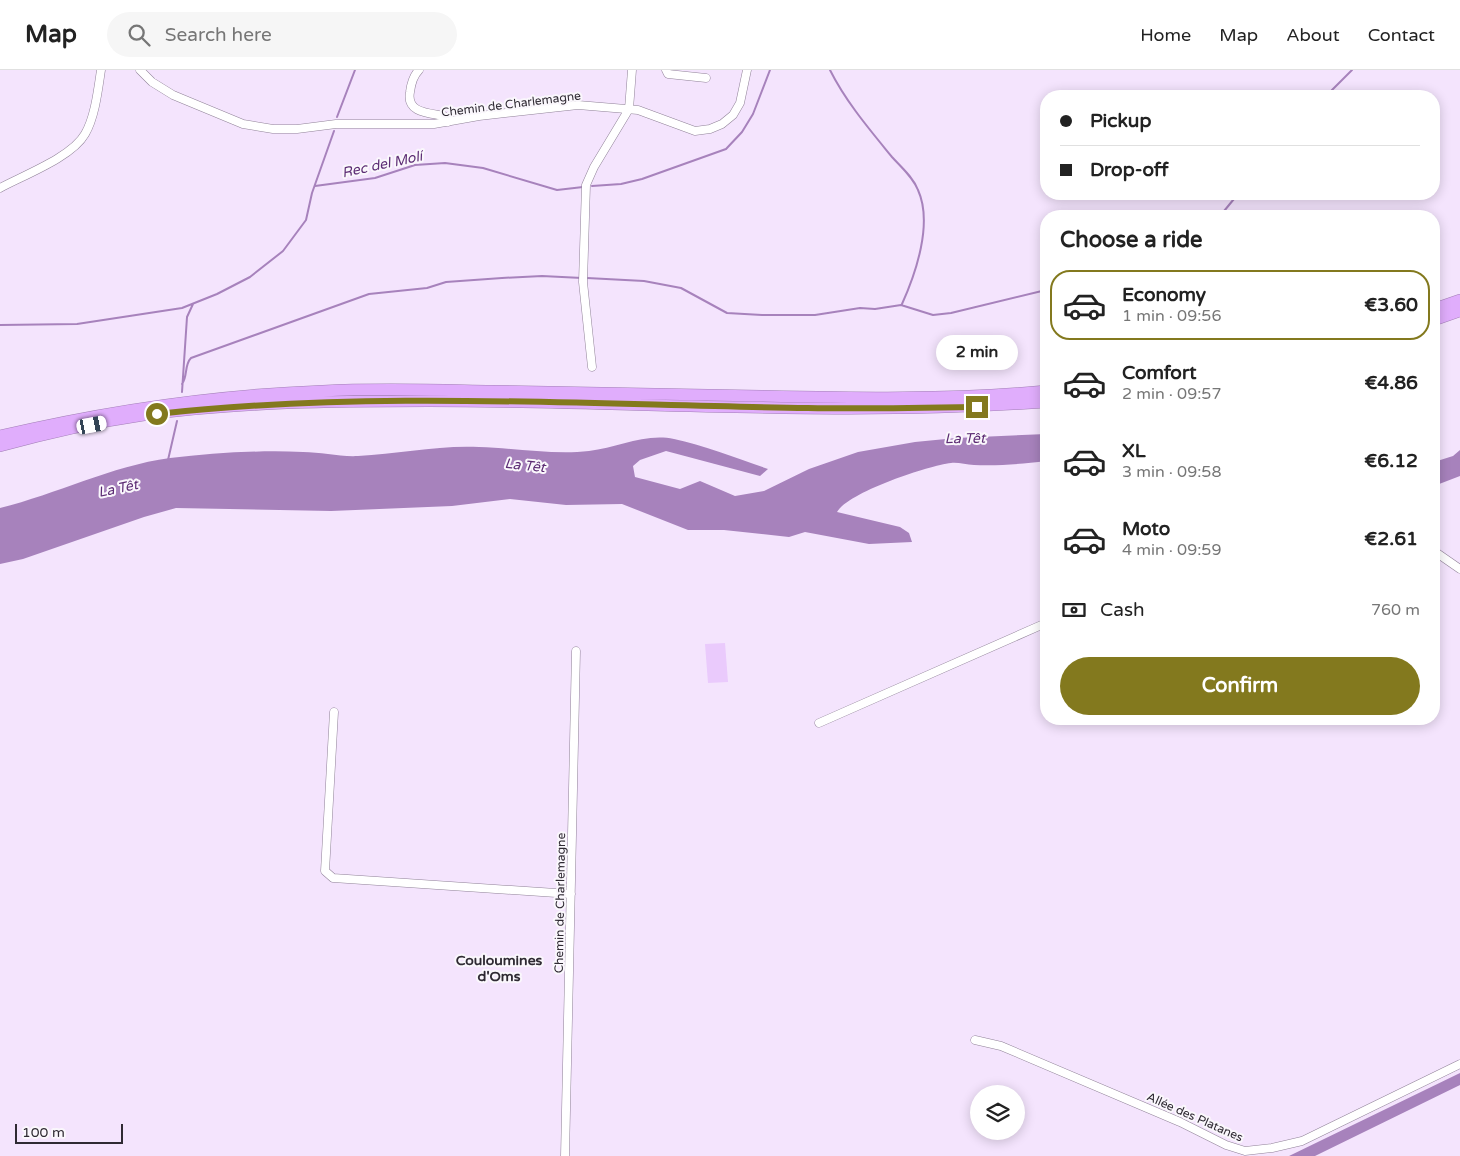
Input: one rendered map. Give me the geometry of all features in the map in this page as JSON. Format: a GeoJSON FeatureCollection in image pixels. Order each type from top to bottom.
{"type":"FeatureCollection","features":[{"type":"Feature","properties":{"kind":"highway"},"geometry":{"type":"LineString","coordinates":[[1440,307],[1460,300]]}},
{"type":"Feature","properties":{"kind":"highway"},"geometry":{"type":"LineString","coordinates":[[1440,318],[1460,311]]}},
{"type":"Feature","properties":{"kind":"highway"},"geometry":{"type":"LineString","coordinates":[[0,436],[88,417],[175,403],[326,390],[457,390],[895,398],[980,396],[1040,391]]}},
{"type":"Feature","properties":{"kind":"highway"},"geometry":{"type":"LineString","coordinates":[[0,446],[41,435],[142,415],[324,401],[520,401],[907,409],[1040,402]]}},
{"type":"Feature","properties":{"kind":"street"},"geometry":{"type":"LineString","coordinates":[[0,188],[71,150],[85,134],[97,96],[101,70]]}},
{"type":"Feature","properties":{"kind":"street","name":"Chemin de Charlemagne"},"geometry":{"type":"LineString","coordinates":[[140,70],[152,82],[173,95],[243,124],[273,129],[297,129],[336,124],[434,124],[479,116],[578,106],[629,110],[656,116],[695,131],[710,130],[722,124],[732,115],[740,103],[747,70]]}},
{"type":"Feature","properties":{"kind":"street"},"geometry":{"type":"LineString","coordinates":[[419,70],[411,84],[408,99],[411,105],[417,110],[444,116],[448,122]]}},
{"type":"Feature","properties":{"kind":"street"},"geometry":{"type":"LineString","coordinates":[[592,367],[583,276],[586,187],[594,167],[629,110],[632,70]]}},
{"type":"Feature","properties":{"kind":"street"},"geometry":{"type":"LineString","coordinates":[[666,70],[668,74],[706,78]]}},
{"type":"Feature","properties":{"kind":"street"},"geometry":{"type":"LineString","coordinates":[[1440,554],[1460,569]]}},
{"type":"Feature","properties":{"kind":"street"},"geometry":{"type":"LineString","coordinates":[[819,724],[1040,626]]}},
{"type":"Feature","properties":{"kind":"street","name":"Chemin de Charlemagne"},"geometry":{"type":"LineString","coordinates":[[565,1156],[576,651]]}},
{"type":"Feature","properties":{"kind":"street"},"geometry":{"type":"LineString","coordinates":[[334,712],[325,871],[333,878],[571,894]]}},
{"type":"Feature","properties":{"kind":"street","name":"Allée des Platanes"},"geometry":{"type":"LineString","coordinates":[[975,1040],[1008,1049],[1180,1122],[1226,1145],[1245,1151],[1272,1148],[1302,1141],[1460,1064]]}},
{"type":"Feature","properties":{"kind":"shaded area"},"geometry":{"type":"Polygon","coordinates":[[[725,643],[728,682],[708,683],[705,644],[725,643]]]}},
{"type":"Feature","properties":{"kind":"water","name":"La Têt"},"geometry":{"type":"Polygon","coordinates":[[[1040,434],[1040,462],[1001,465],[954,463],[940,465],[872,488],[844,504],[837,512],[900,527],[909,533],[912,542],[869,544],[805,532],[789,537],[724,530],[688,530],[622,504],[566,505],[510,499],[452,506],[331,511],[176,508],[144,517],[23,559],[0,564],[0,508],[127,467],[170,458],[219,453],[270,451],[358,456],[434,448],[464,447],[576,452],[600,449],[642,439],[663,438],[674,439],[721,452],[768,469],[760,476],[666,451],[640,460],[633,466],[635,477],[680,489],[700,481],[735,496],[764,491],[809,469],[858,452],[915,442],[1040,434]]]}},
{"type":"Feature","properties":{"kind":"water"},"geometry":{"type":"Polygon","coordinates":[[[1460,450],[1460,476],[1440,484],[1440,460],[1453,456],[1460,450]]]}},
{"type":"Feature","properties":{"kind":"water"},"geometry":{"type":"Polygon","coordinates":[[[1460,1073],[1460,1085],[1315,1156],[1289,1156],[1460,1073]]]}},
{"type":"Feature","properties":{"kind":"waterway"},"geometry":{"type":"LineString","coordinates":[[337,117],[355,70]]}},
{"type":"Feature","properties":{"kind":"waterway","name":"Rec del Molí"},"geometry":{"type":"LineString","coordinates":[[592,186],[621,184],[642,179],[726,149],[742,132],[753,114],[770,70]]}},
{"type":"Feature","properties":{"kind":"waterway"},"geometry":{"type":"LineString","coordinates":[[830,70],[843,93],[859,115],[906,172],[918,190],[924,217],[921,248],[913,278],[902,304]]}},
{"type":"Feature","properties":{"kind":"waterway"},"geometry":{"type":"LineString","coordinates":[[1332,90],[1352,70]]}},
{"type":"Feature","properties":{"kind":"waterway","name":"Rec del Molí"},"geometry":{"type":"LineString","coordinates":[[0,325],[77,324],[182,308],[217,294],[250,277],[283,251],[306,220],[312,193],[334,131]]}},
{"type":"Feature","properties":{"kind":"waterway","name":"Rec del Molí"},"geometry":{"type":"LineString","coordinates":[[315,186],[375,178],[415,165],[445,163],[483,168],[557,190],[583,187]]}},
{"type":"Feature","properties":{"kind":"waterway"},"geometry":{"type":"LineString","coordinates":[[1225,210],[1233,200]]}},
{"type":"Feature","properties":{"kind":"waterway"},"geometry":{"type":"LineString","coordinates":[[182,384],[187,364],[191,358],[369,294],[427,288],[446,282],[542,276],[582,278]]}},
{"type":"Feature","properties":{"kind":"waterway"},"geometry":{"type":"LineString","coordinates":[[587,278],[644,281],[681,288],[727,313],[762,315],[815,315],[860,308],[875,309],[901,305],[933,315],[951,313],[1040,291]]}},
{"type":"Feature","properties":{"kind":"waterway"},"geometry":{"type":"LineString","coordinates":[[182,392],[187,317],[193,304]]}},
{"type":"Feature","properties":{"kind":"waterway"},"geometry":{"type":"LineString","coordinates":[[168,460],[177,421]]}},
{"type":"Feature","properties":{"kind":"district","name":"Couloumines d'Oms"},"geometry":{"type":"Point","coordinates":[499,968]}},
{"type":"Feature","properties":{"kind":"route"},"geometry":{"type":"LineString","coordinates":[[157,414],[187,410],[324,401],[520,401],[907,409],[977,407]]}}]}
